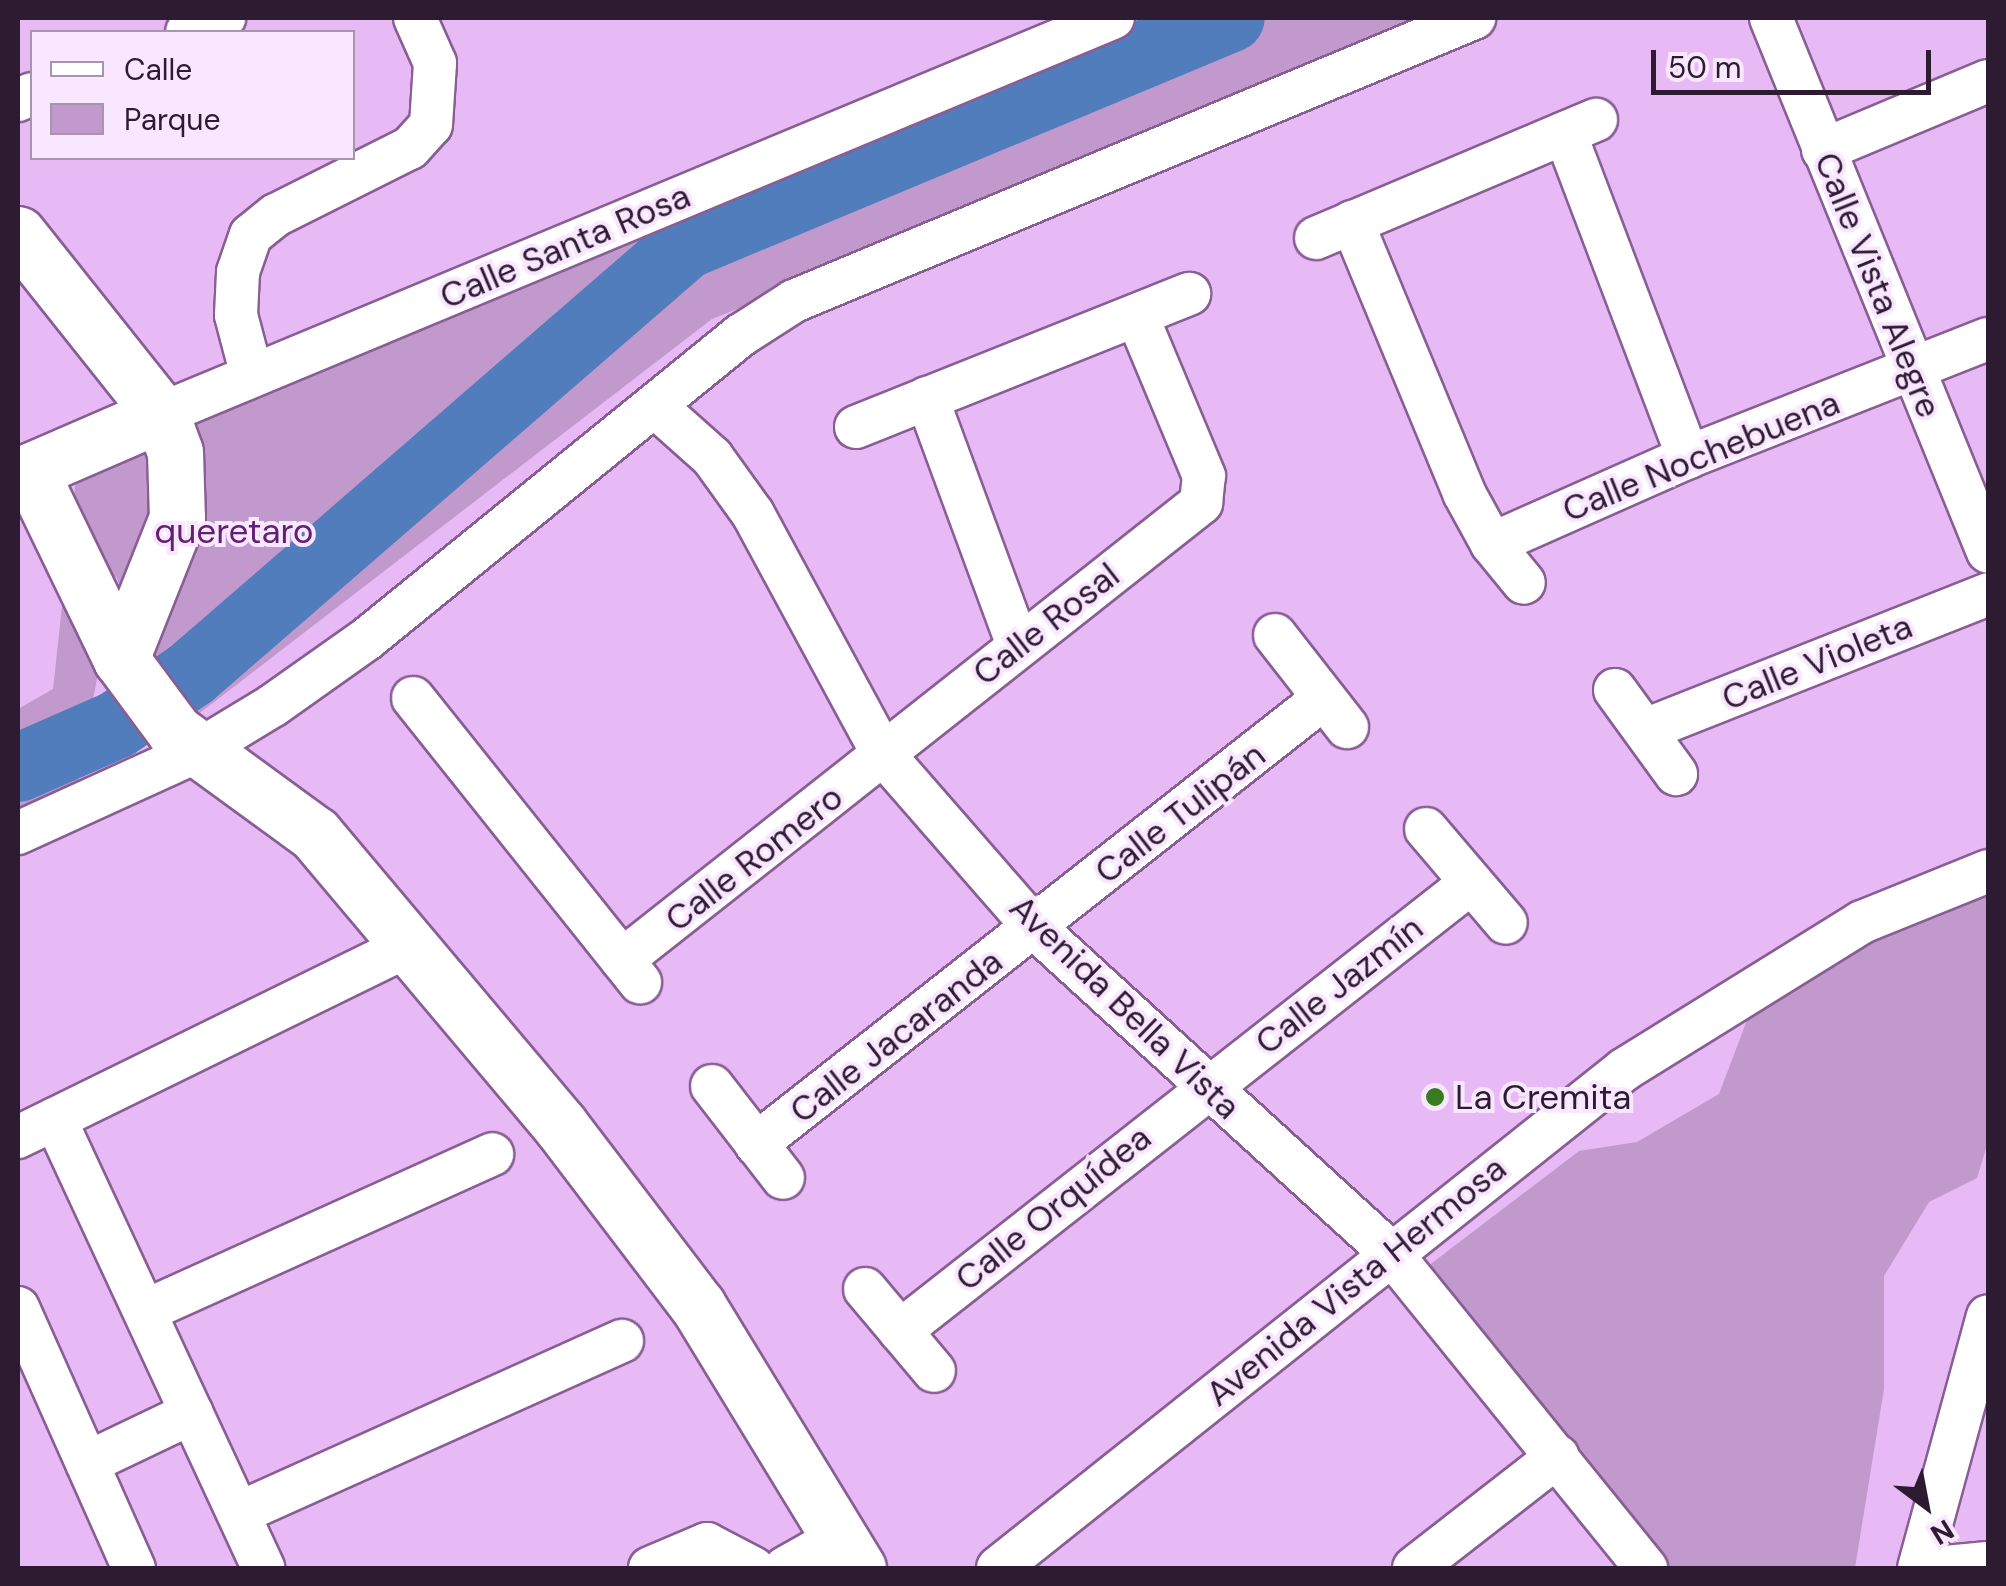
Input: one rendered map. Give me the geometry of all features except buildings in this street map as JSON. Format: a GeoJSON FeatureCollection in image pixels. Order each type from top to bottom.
{"type":"FeatureCollection","features":[{"type":"Feature","properties":{"kind":"street"},"geometry":{"type":"LineString","coordinates":[[192,30],[224,18]]}},
{"type":"Feature","properties":{"kind":"street"},"geometry":{"type":"LineString","coordinates":[[252,376],[236,315],[238,272],[251,236],[276,215],[410,148],[431,125],[435,63],[415,18]]}},
{"type":"Feature","properties":{"kind":"street","name":"Calle Santa Rosa"},"geometry":{"type":"LineString","coordinates":[[24,473],[1113,18]]}},
{"type":"Feature","properties":{"kind":"street"},"geometry":{"type":"LineString","coordinates":[[18,833],[368,638],[657,408],[741,335],[794,302],[1474,18]]}},
{"type":"Feature","properties":{"kind":"street","name":"Calle Vista Alegre"},"geometry":{"type":"LineString","coordinates":[[1771,18],[1911,371],[1988,552]]}},
{"type":"Feature","properties":{"kind":"street"},"geometry":{"type":"LineString","coordinates":[[1823,150],[1988,81]]}},
{"type":"Feature","properties":{"kind":"street"},"geometry":{"type":"LineString","coordinates":[[1524,583],[1492,544],[1464,493],[1334,230],[1580,126],[1688,457]]}},
{"type":"Feature","properties":{"kind":"street"},"geometry":{"type":"LineString","coordinates":[[18,234],[161,414],[175,452],[177,518],[127,668]]}},
{"type":"Feature","properties":{"kind":"street"},"geometry":{"type":"LineString","coordinates":[[856,427],[1189,294]]}},
{"type":"Feature","properties":{"kind":"street","name":"Calle Rosal"},"geometry":{"type":"LineString","coordinates":[[884,754],[1206,493],[1138,316]]}},
{"type":"Feature","properties":{"kind":"street","name":"Calle Nochebuena"},"geometry":{"type":"LineString","coordinates":[[1492,544],[1688,457],[1988,339]]}},
{"type":"Feature","properties":{"kind":"street"},"geometry":{"type":"LineString","coordinates":[[927,398],[1018,644]]}},
{"type":"Feature","properties":{"kind":"street","name":"Avenida Bella Vista"},"geometry":{"type":"LineString","coordinates":[[657,408],[712,457],[753,514],[884,754],[1035,928],[1390,1252],[1646,1568]]}},
{"type":"Feature","properties":{"kind":"street"},"geometry":{"type":"LineString","coordinates":[[24,473],[127,668],[185,742],[316,834],[412,944],[698,1306],[848,1553],[785,1568]]}},
{"type":"Feature","properties":{"kind":"street","name":"Calle Violeta"},"geometry":{"type":"LineString","coordinates":[[1645,730],[1988,594]]}},
{"type":"Feature","properties":{"kind":"street","name":"Calle Tulipán"},"geometry":{"type":"LineString","coordinates":[[1035,928],[1336,712],[1276,636]]}},
{"type":"Feature","properties":{"kind":"street"},"geometry":{"type":"LineString","coordinates":[[1615,690],[1676,774]]}},
{"type":"Feature","properties":{"kind":"street","name":"Calle Romero"},"geometry":{"type":"LineString","coordinates":[[413,698],[632,972],[884,754]]}},
{"type":"Feature","properties":{"kind":"street"},"geometry":{"type":"LineString","coordinates":[[1426,829],[1506,923]]}},
{"type":"Feature","properties":{"kind":"street","name":"Avenida Vista Hermosa"},"geometry":{"type":"LineString","coordinates":[[998,1568],[1390,1252],[1625,1069],[1862,922],[1988,871]]}},
{"type":"Feature","properties":{"kind":"street","name":"Calle Jazmín"},"geometry":{"type":"LineString","coordinates":[[1207,1087],[1471,883]]}},
{"type":"Feature","properties":{"kind":"street","name":"Calle Jacaranda"},"geometry":{"type":"LineString","coordinates":[[756,1144],[1035,928]]}},
{"type":"Feature","properties":{"kind":"street"},"geometry":{"type":"LineString","coordinates":[[263,1568],[144,1312],[36,1128],[412,944]]}},
{"type":"Feature","properties":{"kind":"street"},"geometry":{"type":"LineString","coordinates":[[712,1086],[783,1178]]}},
{"type":"Feature","properties":{"kind":"street","name":"Calle Orquídea"},"geometry":{"type":"LineString","coordinates":[[900,1331],[1207,1087]]}},
{"type":"Feature","properties":{"kind":"street"},"geometry":{"type":"LineString","coordinates":[[144,1312],[492,1154]]}},
{"type":"Feature","properties":{"kind":"street"},"geometry":{"type":"LineString","coordinates":[[865,1289],[934,1371]]}},
{"type":"Feature","properties":{"kind":"street"},"geometry":{"type":"LineString","coordinates":[[18,1308],[28,1362],[87,1463],[129,1567]]}},
{"type":"Feature","properties":{"kind":"street"},"geometry":{"type":"LineString","coordinates":[[1918,1568],[1986,1326]]}},
{"type":"Feature","properties":{"kind":"street"},"geometry":{"type":"LineString","coordinates":[[240,1513],[622,1341]]}},
{"type":"Feature","properties":{"kind":"street"},"geometry":{"type":"LineString","coordinates":[[87,1463],[192,1412]]}},
{"type":"Feature","properties":{"kind":"street"},"geometry":{"type":"LineString","coordinates":[[1414,1568],[1558,1456]]}},
{"type":"Feature","properties":{"kind":"street"},"geometry":{"type":"LineString","coordinates":[[650,1568],[707,1544],[753,1568]]}},
{"type":"Feature","properties":{"kind":"street"},"geometry":{"type":"LineString","coordinates":[[1935,1568],[1988,1563]]}},
{"type":"Feature","properties":{"kind":"green space","name":"queretaro"},"geometry":{"type":"Polygon","coordinates":[[[1113,18],[1466,18],[712,319],[175,732],[116,576],[73,808],[18,832],[18,709],[53,689],[77,469],[1113,18]]]}},
{"type":"Feature","properties":{"kind":"green space"},"geometry":{"type":"Polygon","coordinates":[[[1988,887],[1988,1142],[1977,1178],[1929,1202],[1884,1276],[1884,1389],[1855,1568],[1640,1568],[1428,1266],[1579,1151],[1637,1142],[1719,1094],[1760,986],[1988,887]]]}},
{"type":"Feature","properties":{"kind":"waterway"},"geometry":{"type":"LineString","coordinates":[[18,768],[116,725],[191,674],[686,245],[1231,18]]}},
{"type":"Feature","properties":{"kind":"place","name":"La Cremita"},"geometry":{"type":"Point","coordinates":[1435,1097]}}]}
